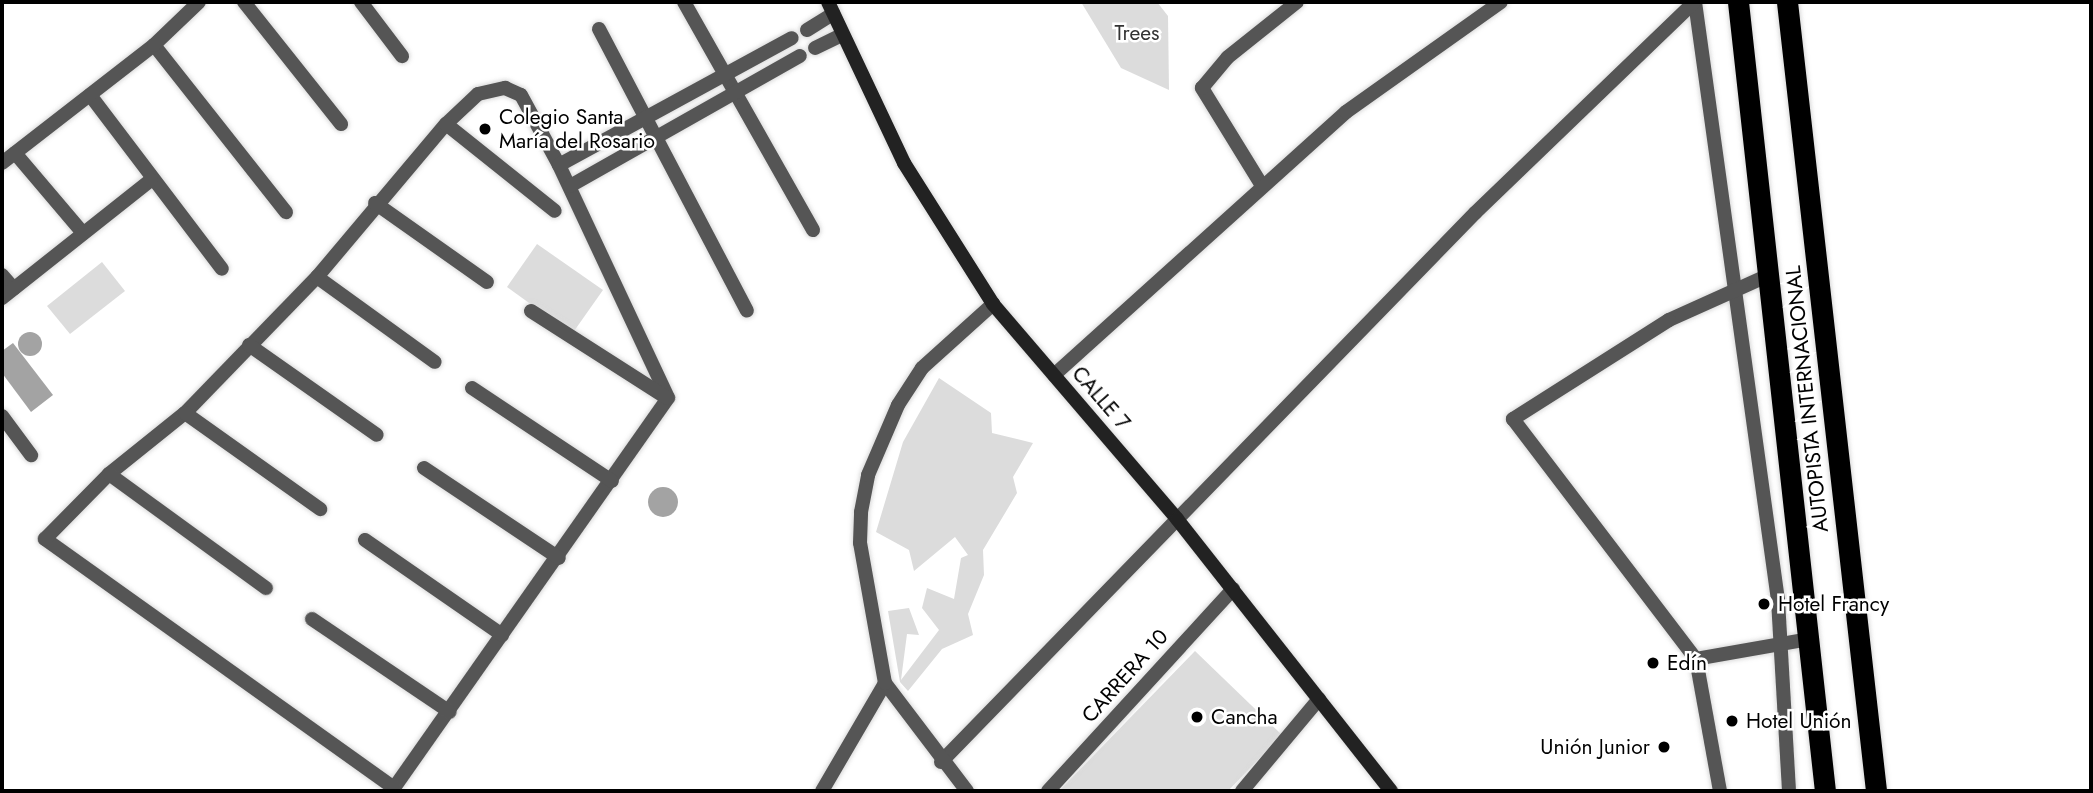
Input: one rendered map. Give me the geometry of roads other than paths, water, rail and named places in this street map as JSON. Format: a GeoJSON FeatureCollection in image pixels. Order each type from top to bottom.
{"type":"FeatureCollection","features":[{"type":"Feature","properties":{"kind":"highway","name":"AUTOPISTA INTERNACIONAL"},"geometry":{"type":"LineString","coordinates":[[1738,2],[1825,791]]}},
{"type":"Feature","properties":{"kind":"highway","name":"AUTOPISTA INTERNACIONAL"},"geometry":{"type":"LineString","coordinates":[[1787,2],[1876,791]]}},
{"type":"Feature","properties":{"kind":"street"},"geometry":{"type":"LineString","coordinates":[[2,163],[154,45],[199,2]]}},
{"type":"Feature","properties":{"kind":"street"},"geometry":{"type":"LineString","coordinates":[[244,2],[341,124]]}},
{"type":"Feature","properties":{"kind":"street"},"geometry":{"type":"LineString","coordinates":[[361,2],[402,56]]}},
{"type":"Feature","properties":{"kind":"street"},"geometry":{"type":"LineString","coordinates":[[684,2],[813,230]]}},
{"type":"Feature","properties":{"kind":"street"},"geometry":{"type":"LineString","coordinates":[[1261,184],[1202,88],[1228,57],[1297,2]]}},
{"type":"Feature","properties":{"kind":"street"},"geometry":{"type":"LineString","coordinates":[[1054,375],[1261,184],[1346,112],[1501,2]]}},
{"type":"Feature","properties":{"kind":"street"},"geometry":{"type":"LineString","coordinates":[[1695,2],[1730,292],[1780,645],[1789,791]]}},
{"type":"Feature","properties":{"kind":"street"},"geometry":{"type":"LineString","coordinates":[[941,762],[1475,213],[1695,2]]}},
{"type":"Feature","properties":{"kind":"street"},"geometry":{"type":"LineString","coordinates":[[807,30],[831,8]]}},
{"type":"Feature","properties":{"kind":"street","name":"CALLE 7"},"geometry":{"type":"LineString","coordinates":[[831,8],[904,163],[993,304],[1177,519],[1391,791]]}},
{"type":"Feature","properties":{"kind":"street"},"geometry":{"type":"LineString","coordinates":[[598,29],[747,311]]}},
{"type":"Feature","properties":{"kind":"street"},"geometry":{"type":"LineString","coordinates":[[815,48],[842,34]]}},
{"type":"Feature","properties":{"kind":"street"},"geometry":{"type":"LineString","coordinates":[[559,165],[792,38]]}},
{"type":"Feature","properties":{"kind":"street"},"geometry":{"type":"LineString","coordinates":[[154,45],[286,212]]}},
{"type":"Feature","properties":{"kind":"street"},"geometry":{"type":"LineString","coordinates":[[570,186],[800,56]]}},
{"type":"Feature","properties":{"kind":"street"},"geometry":{"type":"LineString","coordinates":[[488,89],[515,92],[559,165],[668,398],[559,558],[394,788],[48,545],[47,534],[109,474],[185,413],[248,345],[317,277],[375,203],[446,124],[488,89]]}},
{"type":"Feature","properties":{"kind":"street"},"geometry":{"type":"LineString","coordinates":[[90,95],[151,180],[222,269]]}},
{"type":"Feature","properties":{"kind":"street"},"geometry":{"type":"LineString","coordinates":[[446,124],[555,211]]}},
{"type":"Feature","properties":{"kind":"street"},"geometry":{"type":"LineString","coordinates":[[15,153],[82,232]]}},
{"type":"Feature","properties":{"kind":"street"},"geometry":{"type":"LineString","coordinates":[[2,275],[8,294],[82,232],[151,180]]}},
{"type":"Feature","properties":{"kind":"street"},"geometry":{"type":"LineString","coordinates":[[375,203],[487,282]]}},
{"type":"Feature","properties":{"kind":"street"},"geometry":{"type":"LineString","coordinates":[[1720,791],[1696,659],[1513,419],[1669,320],[1769,275]]}},
{"type":"Feature","properties":{"kind":"street"},"geometry":{"type":"LineString","coordinates":[[317,277],[435,362]]}},
{"type":"Feature","properties":{"kind":"street"},"geometry":{"type":"LineString","coordinates":[[967,791],[941,762],[885,683],[860,543],[868,475],[898,405],[922,368],[993,304]]}},
{"type":"Feature","properties":{"kind":"street"},"geometry":{"type":"LineString","coordinates":[[531,311],[668,398]]}},
{"type":"Feature","properties":{"kind":"street"},"geometry":{"type":"LineString","coordinates":[[248,345],[377,435]]}},
{"type":"Feature","properties":{"kind":"street"},"geometry":{"type":"LineString","coordinates":[[472,388],[612,481]]}},
{"type":"Feature","properties":{"kind":"street"},"geometry":{"type":"LineString","coordinates":[[185,413],[320,509]]}},
{"type":"Feature","properties":{"kind":"street"},"geometry":{"type":"LineString","coordinates":[[2,416],[31,455]]}},
{"type":"Feature","properties":{"kind":"street"},"geometry":{"type":"LineString","coordinates":[[424,468],[559,558]]}},
{"type":"Feature","properties":{"kind":"street"},"geometry":{"type":"LineString","coordinates":[[109,474],[266,588]]}},
{"type":"Feature","properties":{"kind":"street"},"geometry":{"type":"LineString","coordinates":[[365,540],[502,635]]}},
{"type":"Feature","properties":{"kind":"street","name":"CARRERA 10"},"geometry":{"type":"LineString","coordinates":[[1048,791],[1233,589]]}},
{"type":"Feature","properties":{"kind":"street"},"geometry":{"type":"LineString","coordinates":[[312,620],[450,712]]}},
{"type":"Feature","properties":{"kind":"street"},"geometry":{"type":"LineString","coordinates":[[1696,659],[1810,639]]}},
{"type":"Feature","properties":{"kind":"street"},"geometry":{"type":"LineString","coordinates":[[822,791],[885,683]]}},
{"type":"Feature","properties":{"kind":"street"},"geometry":{"type":"LineString","coordinates":[[1242,791],[1319,699]]}},
{"type":"Feature","properties":{"kind":"place","name":"Colegio Santa María del Rosario"},"geometry":{"type":"Point","coordinates":[485,129]}},
{"type":"Feature","properties":{"kind":"place","name":"Hotel Francy"},"geometry":{"type":"Point","coordinates":[1764,604]}},
{"type":"Feature","properties":{"kind":"place","name":"Edín"},"geometry":{"type":"Point","coordinates":[1653,663]}},
{"type":"Feature","properties":{"kind":"place","name":"Cancha"},"geometry":{"type":"Point","coordinates":[1197,717]}},
{"type":"Feature","properties":{"kind":"place","name":"Hotel Unión"},"geometry":{"type":"Point","coordinates":[1732,721]}},
{"type":"Feature","properties":{"kind":"place","name":"Unión Junior"},"geometry":{"type":"Point","coordinates":[1664,747]}},
{"type":"Feature","properties":{"kind":"park label","name":"Trees"},"geometry":{"type":"Point","coordinates":[1137,33]}}]}
